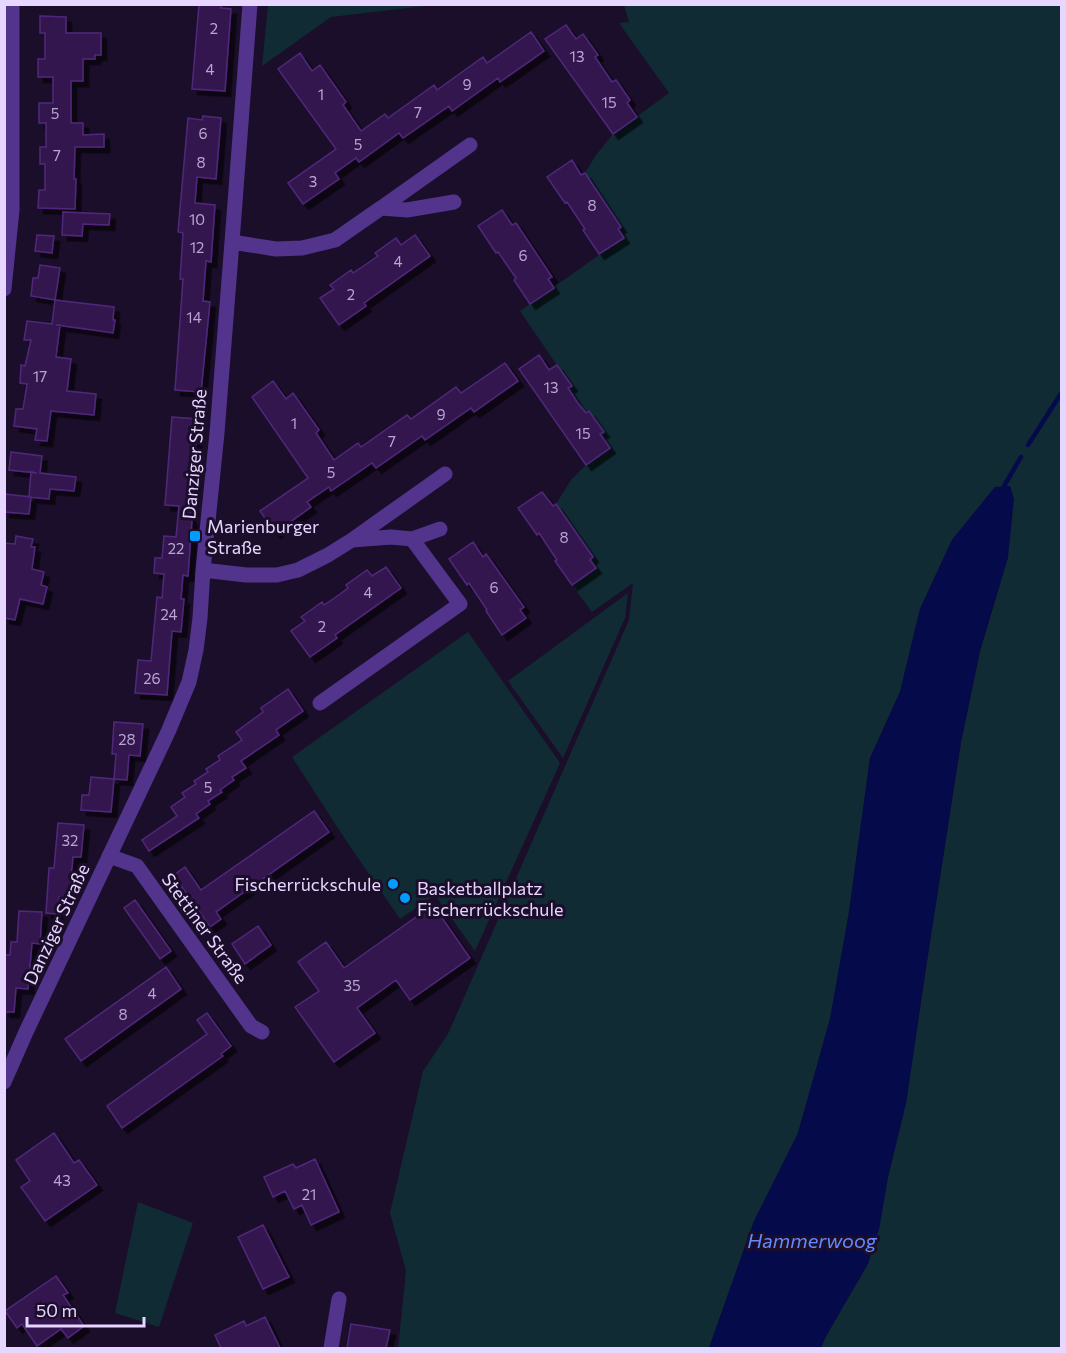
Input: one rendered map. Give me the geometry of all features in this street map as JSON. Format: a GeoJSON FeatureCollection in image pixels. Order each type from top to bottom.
{"type":"FeatureCollection","features":[{"type":"Feature","properties":{"kind":"street"},"geometry":{"type":"LineString","coordinates":[[4,289],[12,210],[12,4]]}},
{"type":"Feature","properties":{"kind":"street","name":"Danziger Straße"},"geometry":{"type":"LineString","coordinates":[[4,1082],[168,732],[189,682],[200,618],[217,433],[250,4]]}},
{"type":"Feature","properties":{"kind":"street"},"geometry":{"type":"LineString","coordinates":[[232,242],[276,249],[302,248],[335,240],[470,145]]}},
{"type":"Feature","properties":{"kind":"street"},"geometry":{"type":"LineString","coordinates":[[381,208],[407,210],[454,202]]}},
{"type":"Feature","properties":{"kind":"street"},"geometry":{"type":"LineString","coordinates":[[203,570],[246,575],[277,575],[298,570],[352,540],[445,474]]}},
{"type":"Feature","properties":{"kind":"street"},"geometry":{"type":"LineString","coordinates":[[352,540],[391,537],[412,539],[440,530]]}},
{"type":"Feature","properties":{"kind":"street"},"geometry":{"type":"LineString","coordinates":[[320,703],[460,604],[412,539]]}},
{"type":"Feature","properties":{"kind":"street","name":"Stettiner Straße"},"geometry":{"type":"LineString","coordinates":[[110,855],[137,866],[251,1026],[262,1032]]}},
{"type":"Feature","properties":{"kind":"street"},"geometry":{"type":"LineString","coordinates":[[331,1348],[339,1299]]}},
{"type":"Feature","properties":{"kind":"shaded area"},"geometry":{"type":"Polygon","coordinates":[[[268,4],[433,5],[331,17],[262,66],[268,4]]]}},
{"type":"Feature","properties":{"kind":"shaded area"},"geometry":{"type":"Polygon","coordinates":[[[624,5],[1061,5],[1061,1348],[821,1348],[879,1229],[888,1177],[906,1103],[961,742],[980,651],[1008,557],[995,487],[952,540],[920,609],[900,692],[870,758],[849,912],[830,1019],[798,1133],[754,1221],[709,1348],[398,1348],[406,1271],[390,1213],[423,1071],[448,1034],[629,620],[633,583],[592,612],[572,585],[596,568],[590,560],[593,557],[556,504],[571,480],[586,465],[609,448],[600,434],[603,431],[589,411],[586,413],[568,389],[571,386],[520,311],[623,238],[618,229],[621,227],[585,173],[613,134],[669,93],[619,23],[629,22],[624,5]]]}},
{"type":"Feature","properties":{"kind":"shaded area"},"geometry":{"type":"Polygon","coordinates":[[[628,593],[625,618],[563,758],[508,681],[628,593]]]}},
{"type":"Feature","properties":{"kind":"shaded area"},"geometry":{"type":"Polygon","coordinates":[[[468,632],[560,763],[475,951],[435,895],[400,919],[292,757],[468,632]]]}},
{"type":"Feature","properties":{"kind":"shaded area"},"geometry":{"type":"Polygon","coordinates":[[[138,1202],[193,1223],[159,1327],[115,1313],[138,1202]]]}},
{"type":"Feature","properties":{"kind":"water","name":"Hammerwoog"},"geometry":{"type":"Polygon","coordinates":[[[1010,486],[1014,499],[1008,557],[980,651],[961,742],[906,1103],[888,1177],[879,1229],[868,1264],[821,1348],[709,1348],[754,1221],[798,1133],[830,1019],[849,912],[870,758],[900,692],[920,609],[952,540],[995,487],[1010,486]]]}},
{"type":"Feature","properties":{"kind":"building"},"geometry":{"type":"Polygon","coordinates":[[[199,4],[221,4],[221,8],[231,9],[225,91],[192,89],[199,4]]]}},
{"type":"Feature","properties":{"kind":"building"},"geometry":{"type":"Polygon","coordinates":[[[40,16],[66,17],[66,33],[101,33],[101,55],[95,55],[95,59],[83,59],[83,81],[71,81],[71,123],[83,123],[83,135],[104,134],[104,147],[75,147],[75,209],[38,208],[39,190],[45,190],[45,164],[40,164],[40,147],[46,147],[46,123],[39,123],[39,103],[53,103],[53,77],[38,77],[38,59],[45,59],[45,33],[40,33],[40,16]]]}},
{"type":"Feature","properties":{"kind":"building"},"geometry":{"type":"Polygon","coordinates":[[[566,25],[576,39],[583,34],[598,55],[595,57],[612,82],[616,80],[630,100],[627,103],[637,117],[613,134],[545,39],[566,25]]]}},
{"type":"Feature","properties":{"kind":"building"},"geometry":{"type":"Polygon","coordinates":[[[531,32],[544,51],[500,82],[498,78],[452,111],[449,106],[403,138],[399,133],[359,162],[356,158],[335,173],[339,179],[303,204],[288,183],[336,149],[278,69],[300,53],[312,71],[320,65],[346,102],[343,105],[361,131],[385,114],[388,118],[434,85],[437,90],[483,57],[487,63],[531,32]]]}},
{"type":"Feature","properties":{"kind":"building"},"geometry":{"type":"Polygon","coordinates":[[[203,116],[221,118],[216,179],[197,177],[195,203],[215,205],[211,262],[206,261],[203,301],[210,302],[201,392],[175,390],[183,279],[180,279],[183,233],[178,232],[188,118],[202,120],[203,116]]]}},
{"type":"Feature","properties":{"kind":"building"},"geometry":{"type":"Polygon","coordinates":[[[572,160],[581,175],[585,173],[621,227],[618,229],[624,238],[599,254],[567,202],[565,203],[547,177],[572,160]]]}},
{"type":"Feature","properties":{"kind":"building"},"geometry":{"type":"Polygon","coordinates":[[[502,210],[512,225],[516,223],[552,277],[548,279],[554,288],[530,304],[514,280],[516,278],[478,226],[502,210]]]}},
{"type":"Feature","properties":{"kind":"building"},"geometry":{"type":"Polygon","coordinates":[[[63,212],[110,214],[109,225],[83,224],[82,236],[62,235],[63,212]]]}},
{"type":"Feature","properties":{"kind":"building"},"geometry":{"type":"Polygon","coordinates":[[[37,235],[54,236],[52,253],[35,251],[37,235]]]}},
{"type":"Feature","properties":{"kind":"building"},"geometry":{"type":"Polygon","coordinates":[[[415,235],[430,256],[364,303],[366,306],[339,325],[320,298],[334,289],[330,285],[351,270],[353,273],[378,256],[375,253],[396,238],[401,245],[415,235]]]}},
{"type":"Feature","properties":{"kind":"building"},"geometry":{"type":"Polygon","coordinates":[[[40,265],[60,268],[55,300],[31,296],[33,278],[38,278],[40,265]]]}},
{"type":"Feature","properties":{"kind":"building"},"geometry":{"type":"Polygon","coordinates":[[[55,300],[114,307],[113,320],[115,320],[113,333],[60,326],[56,357],[71,359],[67,391],[96,394],[94,415],[51,411],[47,441],[35,440],[37,429],[14,426],[16,409],[23,409],[27,384],[20,383],[21,365],[25,366],[31,340],[24,340],[27,321],[52,324],[55,300]]]}},
{"type":"Feature","properties":{"kind":"building"},"geometry":{"type":"Polygon","coordinates":[[[539,355],[549,370],[557,365],[572,386],[568,388],[577,402],[586,413],[589,411],[604,432],[600,434],[610,448],[586,465],[519,369],[539,355]]]}},
{"type":"Feature","properties":{"kind":"building"},"geometry":{"type":"Polygon","coordinates":[[[505,363],[518,381],[474,412],[471,408],[425,440],[422,436],[376,468],[372,463],[331,491],[329,487],[307,502],[311,507],[275,533],[260,511],[308,478],[252,397],[273,381],[286,399],[293,393],[319,430],[316,433],[334,460],[358,443],[361,447],[407,415],[411,419],[456,387],[461,393],[505,363]]]}},
{"type":"Feature","properties":{"kind":"building"},"geometry":{"type":"Polygon","coordinates":[[[172,417],[198,419],[188,576],[183,575],[181,599],[184,599],[181,632],[172,631],[167,695],[135,693],[138,660],[151,661],[157,597],[162,598],[164,574],[154,573],[155,558],[162,558],[164,536],[176,537],[179,506],[165,505],[172,417]]]}},
{"type":"Feature","properties":{"kind":"building"},"geometry":{"type":"Polygon","coordinates":[[[11,452],[42,456],[40,473],[76,477],[74,491],[50,489],[49,499],[29,497],[31,472],[9,470],[11,452]]]}},
{"type":"Feature","properties":{"kind":"building"},"geometry":{"type":"Polygon","coordinates":[[[542,492],[553,506],[556,504],[593,557],[590,560],[596,568],[572,585],[539,533],[537,535],[518,508],[542,492]]]}},
{"type":"Feature","properties":{"kind":"building"},"geometry":{"type":"Polygon","coordinates":[[[5,494],[31,497],[29,514],[4,512],[5,494]]]}},
{"type":"Feature","properties":{"kind":"building"},"geometry":{"type":"Polygon","coordinates":[[[16,536],[33,539],[31,547],[35,547],[32,569],[44,572],[41,585],[47,587],[43,604],[20,599],[15,620],[4,618],[4,543],[15,544],[16,536]]]}},
{"type":"Feature","properties":{"kind":"building"},"geometry":{"type":"Polygon","coordinates":[[[473,542],[483,557],[486,554],[524,607],[520,610],[526,618],[502,635],[469,583],[467,585],[449,559],[473,542]]]}},
{"type":"Feature","properties":{"kind":"building"},"geometry":{"type":"Polygon","coordinates":[[[386,567],[401,588],[335,635],[337,638],[310,657],[291,631],[305,621],[301,617],[322,602],[324,605],[336,597],[348,588],[346,585],[367,570],[372,576],[386,567]]]}},
{"type":"Feature","properties":{"kind":"building"},"geometry":{"type":"Polygon","coordinates":[[[288,689],[303,711],[276,730],[279,735],[241,761],[246,768],[232,777],[234,780],[220,790],[222,792],[208,801],[210,804],[196,814],[199,818],[149,851],[142,840],[177,816],[171,807],[185,797],[182,793],[208,772],[206,769],[220,760],[218,756],[242,740],[236,732],[263,712],[261,708],[288,689]]]}},
{"type":"Feature","properties":{"kind":"building"},"geometry":{"type":"Polygon","coordinates":[[[114,722],[143,724],[140,756],[129,755],[127,780],[114,779],[116,754],[112,754],[114,722]]]}},
{"type":"Feature","properties":{"kind":"building"},"geometry":{"type":"Polygon","coordinates":[[[91,777],[114,779],[111,812],[81,810],[82,795],[89,795],[91,777]]]}},
{"type":"Feature","properties":{"kind":"building"},"geometry":{"type":"Polygon","coordinates":[[[314,811],[329,832],[216,912],[221,919],[210,927],[182,887],[176,892],[167,880],[185,867],[201,890],[314,811]]]}},
{"type":"Feature","properties":{"kind":"building"},"geometry":{"type":"Polygon","coordinates":[[[58,823],[84,825],[81,857],[73,857],[69,898],[59,897],[57,914],[46,913],[49,868],[54,868],[58,823]]]}},
{"type":"Feature","properties":{"kind":"building"},"geometry":{"type":"Polygon","coordinates":[[[135,900],[171,951],[160,959],[124,908],[135,900]]]}},
{"type":"Feature","properties":{"kind":"building"},"geometry":{"type":"Polygon","coordinates":[[[433,905],[470,958],[410,1000],[396,980],[357,1008],[375,1033],[334,1062],[295,1007],[319,991],[298,962],[326,942],[344,968],[433,905]]]}},
{"type":"Feature","properties":{"kind":"building"},"geometry":{"type":"Polygon","coordinates":[[[19,911],[42,912],[40,944],[32,943],[28,989],[16,988],[14,1012],[4,1012],[4,955],[10,955],[11,942],[17,942],[19,911]]]}},
{"type":"Feature","properties":{"kind":"building"},"geometry":{"type":"Polygon","coordinates":[[[258,926],[271,945],[245,964],[232,944],[258,926]]]}},
{"type":"Feature","properties":{"kind":"building"},"geometry":{"type":"Polygon","coordinates":[[[166,967],[181,989],[81,1061],[65,1039],[166,967]]]}},
{"type":"Feature","properties":{"kind":"building"},"geometry":{"type":"Polygon","coordinates":[[[207,1013],[231,1046],[221,1054],[223,1056],[122,1128],[107,1106],[207,1034],[197,1020],[207,1013]]]}},
{"type":"Feature","properties":{"kind":"building"},"geometry":{"type":"Polygon","coordinates":[[[54,1133],[74,1163],[79,1160],[97,1185],[45,1221],[21,1187],[30,1181],[16,1160],[54,1133]]]}},
{"type":"Feature","properties":{"kind":"building"},"geometry":{"type":"Polygon","coordinates":[[[315,1159],[339,1212],[311,1225],[302,1205],[294,1209],[285,1191],[273,1197],[264,1177],[293,1164],[296,1168],[315,1159]]]}},
{"type":"Feature","properties":{"kind":"building"},"geometry":{"type":"Polygon","coordinates":[[[263,1225],[289,1277],[263,1289],[238,1237],[263,1225]]]}},
{"type":"Feature","properties":{"kind":"building"},"geometry":{"type":"Polygon","coordinates":[[[56,1276],[68,1293],[63,1295],[84,1326],[68,1338],[61,1329],[37,1346],[22,1324],[17,1328],[5,1311],[56,1276]]]}},
{"type":"Feature","properties":{"kind":"building"},"geometry":{"type":"Polygon","coordinates":[[[265,1317],[280,1348],[221,1348],[215,1335],[244,1321],[246,1326],[265,1317]]]}},
{"type":"Feature","properties":{"kind":"building"},"geometry":{"type":"Polygon","coordinates":[[[351,1324],[390,1330],[386,1348],[347,1348],[351,1324]]]}},
{"type":"Feature","properties":{"kind":"waterway"},"geometry":{"type":"LineString","coordinates":[[1028,445],[1062,392]]}},
{"type":"Feature","properties":{"kind":"waterway"},"geometry":{"type":"LineString","coordinates":[[1004,486],[1021,457]]}},
{"type":"Feature","properties":{"kind":"place","name":"Marienburger Straße"},"geometry":{"type":"Point","coordinates":[195,536]}},
{"type":"Feature","properties":{"kind":"place","name":"Fischerrückschule"},"geometry":{"type":"Point","coordinates":[393,884]}},
{"type":"Feature","properties":{"kind":"place","name":"Basketballplatz Fischerrückschule"},"geometry":{"type":"Point","coordinates":[405,898]}}]}
